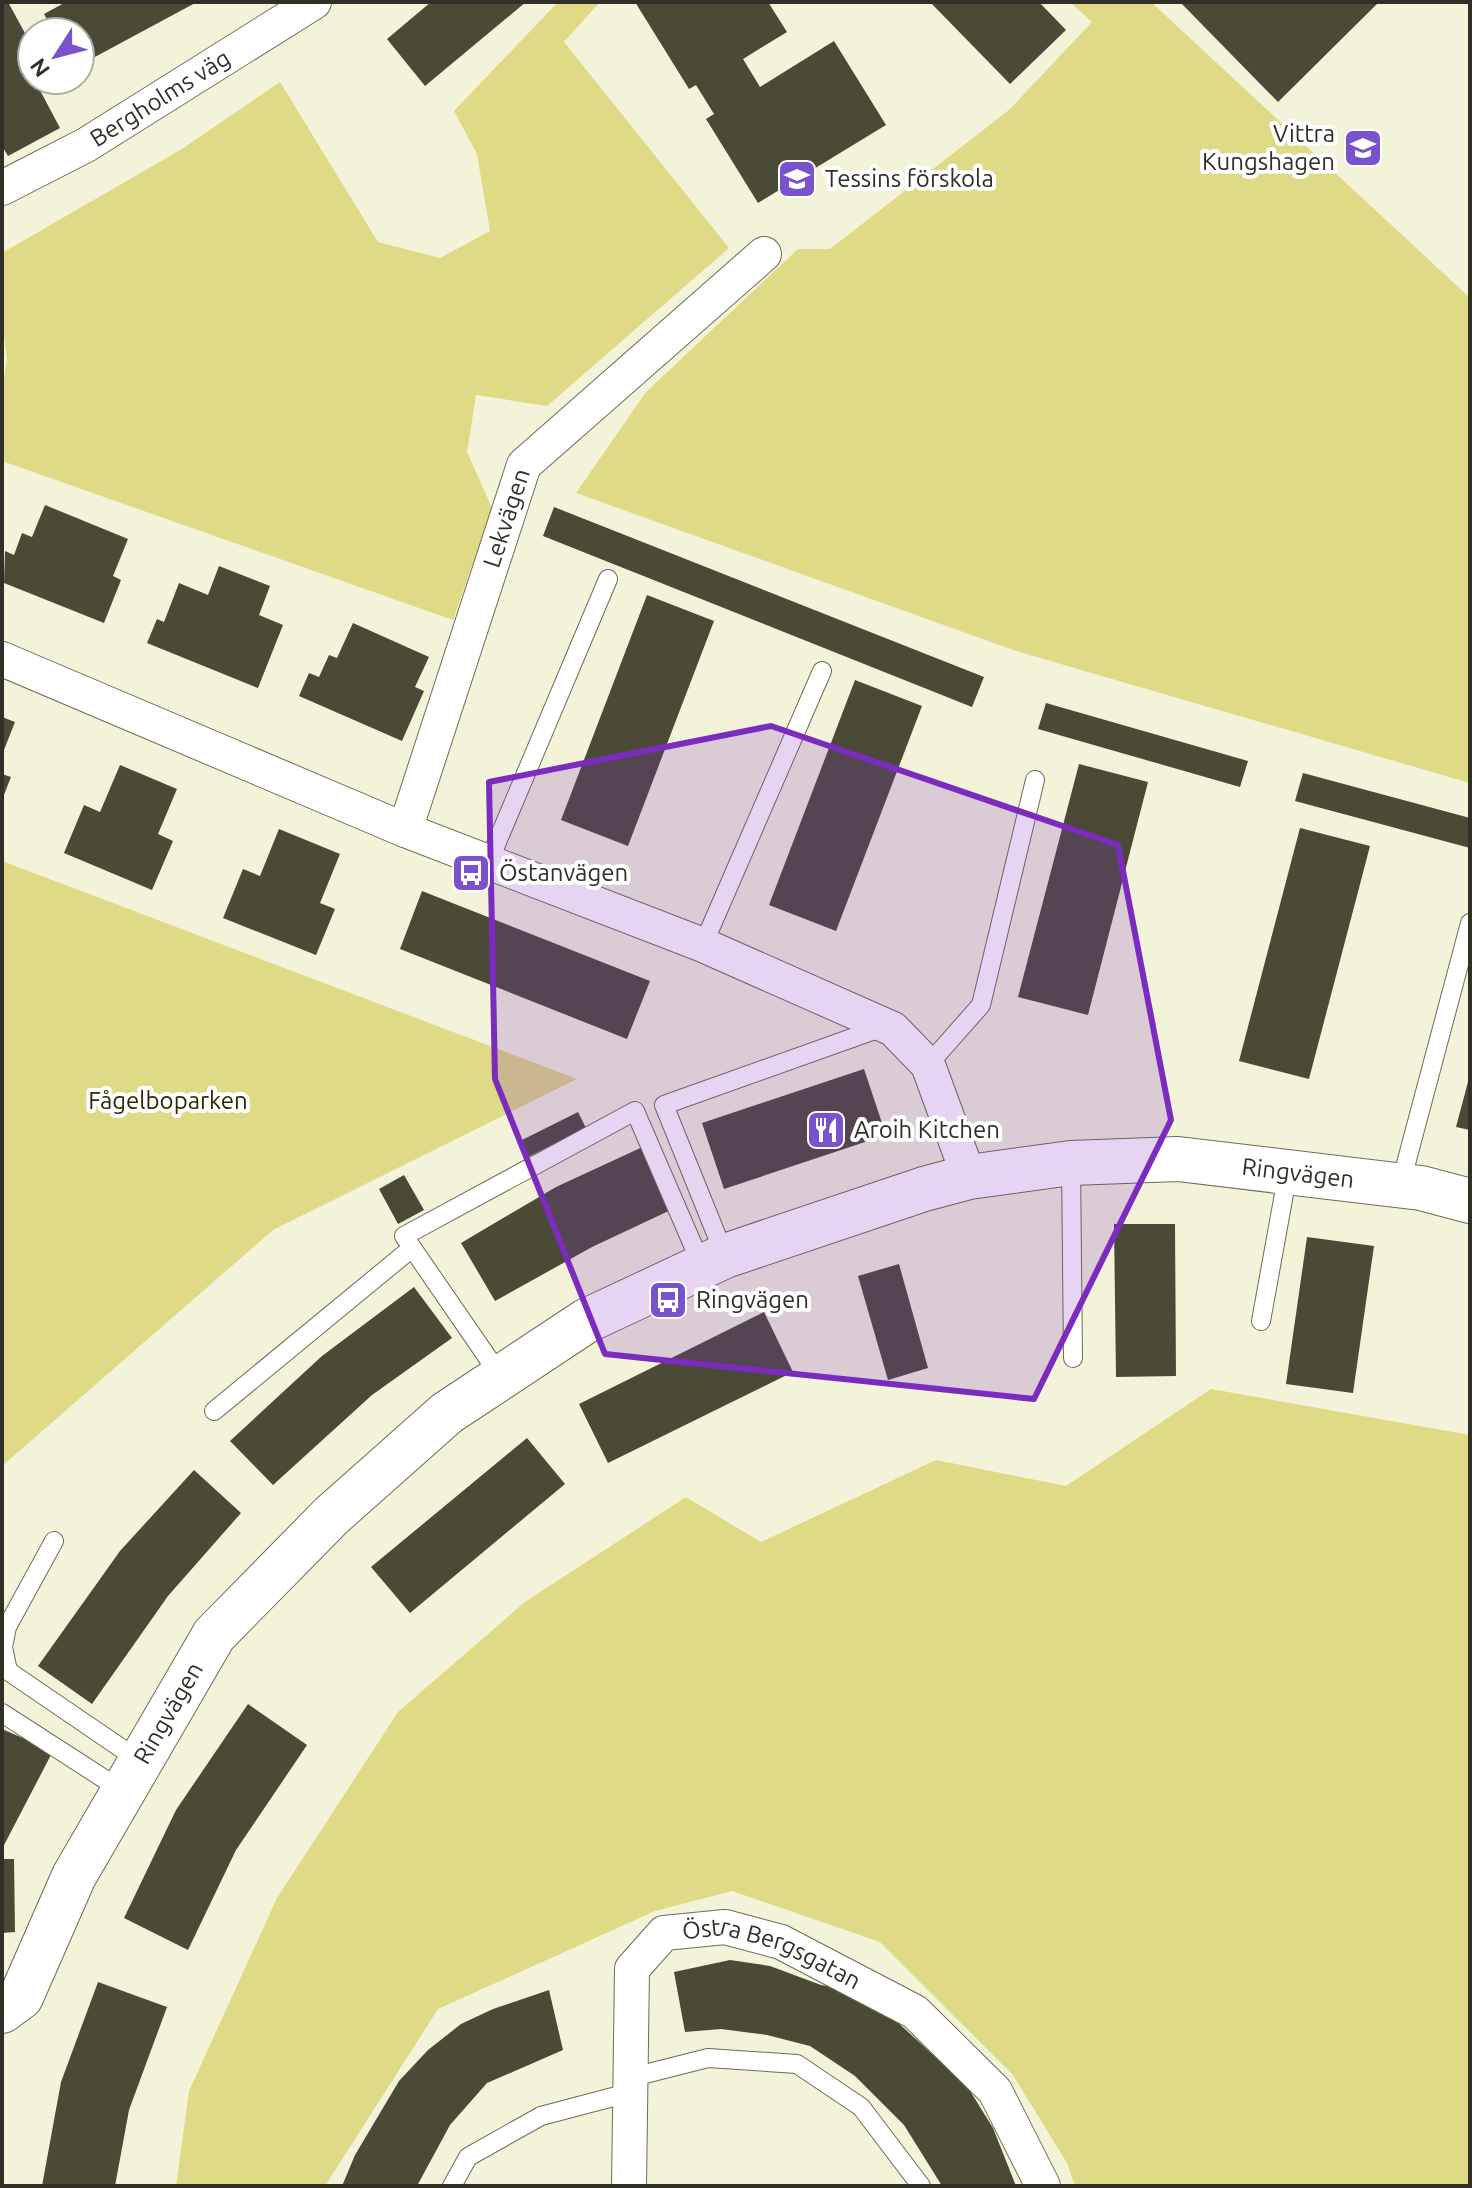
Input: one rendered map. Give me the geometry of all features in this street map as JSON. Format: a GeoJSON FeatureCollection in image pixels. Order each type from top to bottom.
{"type":"FeatureCollection","features":[{"type":"Feature","properties":{"kind":"street","name":"Bergholms väg"},"geometry":{"type":"LineString","coordinates":[[2,188],[86,145],[297,6]]}},
{"type":"Feature","properties":{"kind":"street","name":"Lekvägen"},"geometry":{"type":"LineString","coordinates":[[405,830],[524,465],[764,254]]}},
{"type":"Feature","properties":{"kind":"street"},"geometry":{"type":"LineString","coordinates":[[2,659],[405,830],[703,945],[886,1026],[928,1065],[969,1177]]}},
{"type":"Feature","properties":{"kind":"street","name":"Ringvägen"},"geometry":{"type":"LineString","coordinates":[[2,2011],[21,1997],[74,1876],[214,1635],[331,1516],[447,1413],[586,1321],[714,1261],[969,1177],[1071,1163],[1178,1159],[1400,1186],[1470,1201]]}},
{"type":"Feature","properties":{"kind":"street","name":"Östra Bergsgatan"},"geometry":{"type":"LineString","coordinates":[[629,2186],[632,1969],[664,1933],[725,1927],[781,1942],[915,2012],[995,2091],[1043,2186]]}},
{"type":"Feature","properties":{"kind":"lane"},"geometry":{"type":"LineString","coordinates":[[489,861],[608,579]]}},
{"type":"Feature","properties":{"kind":"lane"},"geometry":{"type":"LineString","coordinates":[[703,945],[822,671]]}},
{"type":"Feature","properties":{"kind":"lane"},"geometry":{"type":"LineString","coordinates":[[928,1065],[981,1005],[1035,780]]}},
{"type":"Feature","properties":{"kind":"lane"},"geometry":{"type":"LineString","coordinates":[[1400,1186],[1470,923]]}},
{"type":"Feature","properties":{"kind":"lane"},"geometry":{"type":"LineString","coordinates":[[714,1261],[664,1105],[886,1026]]}},
{"type":"Feature","properties":{"kind":"lane"},"geometry":{"type":"LineString","coordinates":[[501,1377],[404,1236],[635,1111],[714,1261]]}},
{"type":"Feature","properties":{"kind":"lane"},"geometry":{"type":"LineString","coordinates":[[1071,1163],[1073,1358]]}},
{"type":"Feature","properties":{"kind":"lane"},"geometry":{"type":"LineString","coordinates":[[1261,1321],[1288,1172]]}},
{"type":"Feature","properties":{"kind":"lane"},"geometry":{"type":"LineString","coordinates":[[214,1411],[412,1248]]}},
{"type":"Feature","properties":{"kind":"lane"},"geometry":{"type":"LineString","coordinates":[[54,1541],[7,1627],[3,1647],[8,1671],[131,1776]]}},
{"type":"Feature","properties":{"kind":"lane"},"geometry":{"type":"LineString","coordinates":[[2,1713],[131,1776]]}},
{"type":"Feature","properties":{"kind":"lane"},"geometry":{"type":"LineString","coordinates":[[452,2186],[468,2157],[541,2116],[708,2058],[797,2064],[861,2107],[921,2186]]}},
{"type":"Feature","properties":{"kind":"highlighted area"},"geometry":{"type":"Polygon","coordinates":[[[771,726],[1118,845],[1171,1120],[1034,1399],[605,1354],[495,1079],[489,782],[771,726]]]}},
{"type":"Feature","properties":{"kind":"green space"},"geometry":{"type":"Polygon","coordinates":[[[558,2],[600,2],[564,42],[729,248],[547,406],[476,395],[467,452],[492,508],[453,620],[2,461],[2,391],[7,359],[2,321],[2,253],[182,149],[280,82],[378,242],[440,258],[490,231],[477,154],[454,111],[558,2]]]}},
{"type":"Feature","properties":{"kind":"green space"},"geometry":{"type":"Polygon","coordinates":[[[1070,2],[1151,2],[1470,298],[1470,783],[1016,651],[576,493],[646,392],[798,249],[830,249],[1009,110],[1092,22],[1070,2]]]}},
{"type":"Feature","properties":{"kind":"green space","name":"Fågelboparken"},"geometry":{"type":"Polygon","coordinates":[[[2,861],[577,1079],[273,1230],[2,1466],[2,861]]]}},
{"type":"Feature","properties":{"kind":"green space"},"geometry":{"type":"Polygon","coordinates":[[[1211,1389],[1470,1435],[1470,2186],[1075,2186],[1067,2163],[1013,2075],[880,1942],[732,1891],[655,1911],[438,2009],[325,2186],[176,2186],[189,2091],[277,1898],[398,1712],[525,1602],[686,1497],[761,1542],[936,1460],[1066,1486],[1211,1389]]]}},
{"type":"Feature","properties":{"kind":"building"},"geometry":{"type":"Polygon","coordinates":[[[2,2],[8,2],[16,17],[16,96],[43,96],[60,128],[8,156],[2,146],[2,2]]]}},
{"type":"Feature","properties":{"kind":"building"},"geometry":{"type":"Polygon","coordinates":[[[66,2],[197,2],[96,56],[96,16],[44,14],[66,2]]]}},
{"type":"Feature","properties":{"kind":"building"},"geometry":{"type":"Polygon","coordinates":[[[431,2],[526,2],[425,86],[387,39],[431,2]]]}},
{"type":"Feature","properties":{"kind":"building"},"geometry":{"type":"Polygon","coordinates":[[[635,2],[768,2],[787,32],[743,59],[760,87],[834,41],[886,125],[758,203],[706,119],[714,114],[696,85],[689,89],[635,2]]]}},
{"type":"Feature","properties":{"kind":"building"},"geometry":{"type":"Polygon","coordinates":[[[930,2],[1039,2],[1066,30],[1010,84],[930,2]]]}},
{"type":"Feature","properties":{"kind":"building"},"geometry":{"type":"Polygon","coordinates":[[[1180,2],[1379,2],[1278,102],[1180,2]]]}},
{"type":"Feature","properties":{"kind":"building"},"geometry":{"type":"Polygon","coordinates":[[[45,505],[128,539],[113,576],[121,580],[104,623],[4,583],[5,551],[14,555],[22,533],[32,537],[45,505]]]}},
{"type":"Feature","properties":{"kind":"building"},"geometry":{"type":"Polygon","coordinates":[[[554,507],[984,677],[972,707],[543,536],[554,507]]]}},
{"type":"Feature","properties":{"kind":"building"},"geometry":{"type":"Polygon","coordinates":[[[219,566],[270,586],[259,615],[283,625],[258,688],[147,643],[157,619],[164,622],[179,583],[208,595],[219,566]]]}},
{"type":"Feature","properties":{"kind":"building"},"geometry":{"type":"Polygon","coordinates":[[[647,595],[714,621],[628,846],[561,820],[647,595]]]}},
{"type":"Feature","properties":{"kind":"building"},"geometry":{"type":"Polygon","coordinates":[[[353,623],[429,657],[415,687],[424,691],[402,741],[299,696],[309,673],[319,677],[329,655],[337,658],[353,623]]]}},
{"type":"Feature","properties":{"kind":"building"},"geometry":{"type":"Polygon","coordinates":[[[855,680],[922,706],[836,931],[769,905],[855,680]]]}},
{"type":"Feature","properties":{"kind":"building"},"geometry":{"type":"Polygon","coordinates":[[[1046,703],[1248,761],[1240,787],[1038,729],[1046,703]]]}},
{"type":"Feature","properties":{"kind":"building"},"geometry":{"type":"Polygon","coordinates":[[[2,717],[15,722],[2,755],[2,717]]]}},
{"type":"Feature","properties":{"kind":"building"},"geometry":{"type":"Polygon","coordinates":[[[1079,764],[1148,782],[1088,1015],[1018,997],[1079,764]]]}},
{"type":"Feature","properties":{"kind":"building"},"geometry":{"type":"Polygon","coordinates":[[[120,765],[177,789],[158,834],[173,841],[152,890],[64,853],[84,805],[100,812],[120,765]]]}},
{"type":"Feature","properties":{"kind":"building"},"geometry":{"type":"Polygon","coordinates":[[[1303,773],[1470,818],[1470,848],[1295,801],[1303,773]]]}},
{"type":"Feature","properties":{"kind":"building"},"geometry":{"type":"Polygon","coordinates":[[[2,774],[11,777],[2,800],[2,774]]]}},
{"type":"Feature","properties":{"kind":"building"},"geometry":{"type":"Polygon","coordinates":[[[1300,828],[1370,846],[1309,1079],[1239,1061],[1300,828]]]}},
{"type":"Feature","properties":{"kind":"building"},"geometry":{"type":"Polygon","coordinates":[[[279,829],[340,854],[320,903],[335,909],[316,955],[223,918],[243,869],[260,876],[279,829]]]}},
{"type":"Feature","properties":{"kind":"building"},"geometry":{"type":"Polygon","coordinates":[[[422,891],[650,981],[627,1039],[400,949],[422,891]]]}},
{"type":"Feature","properties":{"kind":"building"},"geometry":{"type":"Polygon","coordinates":[[[864,1069],[886,1135],[724,1189],[702,1123],[864,1069]]]}},
{"type":"Feature","properties":{"kind":"building"},"geometry":{"type":"Polygon","coordinates":[[[1470,1078],[1470,1130],[1456,1127],[1470,1078]]]}},
{"type":"Feature","properties":{"kind":"building"},"geometry":{"type":"Polygon","coordinates":[[[578,1112],[586,1128],[526,1158],[518,1142],[578,1112]]]}},
{"type":"Feature","properties":{"kind":"building"},"geometry":{"type":"Polygon","coordinates":[[[649,1144],[675,1208],[592,1247],[495,1301],[461,1243],[556,1187],[649,1144]]]}},
{"type":"Feature","properties":{"kind":"building"},"geometry":{"type":"Polygon","coordinates":[[[404,1175],[424,1210],[398,1224],[379,1189],[404,1175]]]}},
{"type":"Feature","properties":{"kind":"building"},"geometry":{"type":"Polygon","coordinates":[[[1114,1224],[1175,1224],[1176,1376],[1116,1377],[1114,1224]]]}},
{"type":"Feature","properties":{"kind":"building"},"geometry":{"type":"Polygon","coordinates":[[[1307,1237],[1374,1246],[1353,1393],[1286,1384],[1307,1237]]]}},
{"type":"Feature","properties":{"kind":"building"},"geometry":{"type":"Polygon","coordinates":[[[899,1264],[928,1368],[888,1380],[858,1276],[899,1264]]]}},
{"type":"Feature","properties":{"kind":"building"},"geometry":{"type":"Polygon","coordinates":[[[414,1287],[452,1338],[372,1395],[273,1485],[230,1441],[322,1356],[414,1287]]]}},
{"type":"Feature","properties":{"kind":"building"},"geometry":{"type":"Polygon","coordinates":[[[764,1312],[793,1372],[608,1463],[579,1404],[764,1312]]]}},
{"type":"Feature","properties":{"kind":"building"},"geometry":{"type":"Polygon","coordinates":[[[527,1438],[565,1484],[410,1613],[371,1567],[527,1438]]]}},
{"type":"Feature","properties":{"kind":"building"},"geometry":{"type":"Polygon","coordinates":[[[194,1470],[241,1513],[168,1596],[92,1704],[38,1666],[120,1551],[194,1470]]]}},
{"type":"Feature","properties":{"kind":"building"},"geometry":{"type":"Polygon","coordinates":[[[248,1704],[307,1745],[236,1850],[188,1950],[124,1918],[176,1810],[248,1704]]]}},
{"type":"Feature","properties":{"kind":"building"},"geometry":{"type":"Polygon","coordinates":[[[2,1729],[53,1751],[2,1849],[2,1729]]]}},
{"type":"Feature","properties":{"kind":"building"},"geometry":{"type":"Polygon","coordinates":[[[2,1859],[14,1859],[15,1932],[2,1933],[2,1859]]]}},
{"type":"Feature","properties":{"kind":"building"},"geometry":{"type":"Polygon","coordinates":[[[730,1960],[770,1966],[821,1985],[846,1989],[894,2019],[967,2086],[993,2128],[1016,2186],[942,2186],[904,2125],[855,2076],[810,2046],[767,2035],[721,2029],[685,2032],[674,1972],[730,1960]]]}},
{"type":"Feature","properties":{"kind":"building"},"geometry":{"type":"Polygon","coordinates":[[[98,1982],[167,2007],[129,2110],[115,2186],[42,2186],[61,2082],[98,1982]]]}},
{"type":"Feature","properties":{"kind":"building"},"geometry":{"type":"Polygon","coordinates":[[[549,1990],[563,2050],[487,2083],[450,2125],[417,2186],[342,2186],[355,2155],[399,2081],[428,2050],[461,2024],[493,2009],[549,1990]]]}},
{"type":"Feature","properties":{"kind":"place","name":"Vittra Kungshagen"},"geometry":{"type":"Point","coordinates":[1363,148]}},
{"type":"Feature","properties":{"kind":"place","name":"Tessins förskola"},"geometry":{"type":"Point","coordinates":[797,179]}},
{"type":"Feature","properties":{"kind":"place","name":"Östanvägen"},"geometry":{"type":"Point","coordinates":[471,873]}},
{"type":"Feature","properties":{"kind":"place","name":"Aroih Kitchen"},"geometry":{"type":"Point","coordinates":[826,1130]}},
{"type":"Feature","properties":{"kind":"place","name":"Ringvägen"},"geometry":{"type":"Point","coordinates":[668,1300]}}]}
